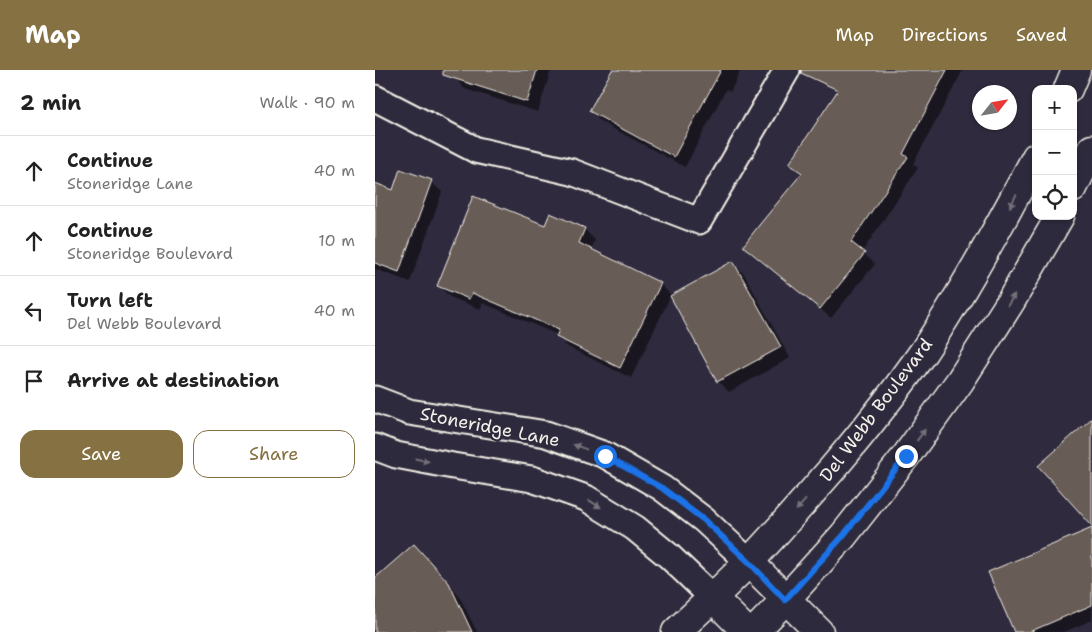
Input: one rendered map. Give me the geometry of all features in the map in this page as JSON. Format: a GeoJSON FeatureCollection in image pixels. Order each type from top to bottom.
{"type":"FeatureCollection","features":[{"type":"Feature","properties":{"kind":"street"},"geometry":{"type":"LineString","coordinates":[[375,98],[476,150],[572,172],[699,221],[787,70]]}},
{"type":"Feature","properties":{"kind":"street"},"geometry":{"type":"LineString","coordinates":[[1069,85],[1075,70]]}},
{"type":"Feature","properties":{"kind":"street"},"geometry":{"type":"LineString","coordinates":[[1077,180],[1092,149]]}},
{"type":"Feature","properties":{"kind":"street","name":"Del Webb Boulevard"},"geometry":{"type":"LineString","coordinates":[[676,632],[749,562],[808,497],[869,425],[923,351],[967,281],[1032,165]]}},
{"type":"Feature","properties":{"kind":"street"},"geometry":{"type":"LineString","coordinates":[[753,632],[843,536],[906,456],[960,381],[1011,301],[1058,220]]}},
{"type":"Feature","properties":{"kind":"street","name":"Stoneridge Lane"},"geometry":{"type":"LineString","coordinates":[[375,399],[409,412],[546,434],[605,456],[662,488],[704,520],[749,562]]}},
{"type":"Feature","properties":{"kind":"street"},"geometry":{"type":"LineString","coordinates":[[375,447],[396,455],[532,478],[585,498],[635,528],[669,556],[747,632]]}},
{"type":"Feature","properties":{"kind":"street"},"geometry":{"type":"LineString","coordinates":[[749,562],[819,632]]}},
{"type":"Feature","properties":{"kind":"building"},"geometry":{"type":"Polygon","coordinates":[[[443,70],[537,70],[527,102],[443,75],[443,70]]]}},
{"type":"Feature","properties":{"kind":"building"},"geometry":{"type":"Polygon","coordinates":[[[612,70],[721,70],[674,157],[589,111],[612,70]]]}},
{"type":"Feature","properties":{"kind":"building"},"geometry":{"type":"Polygon","coordinates":[[[801,70],[947,70],[903,154],[908,157],[851,242],[865,253],[820,309],[743,246],[802,173],[789,164],[838,90],[801,73],[801,70]]]}},
{"type":"Feature","properties":{"kind":"building"},"geometry":{"type":"Polygon","coordinates":[[[400,169],[432,180],[399,272],[375,263],[375,183],[393,190],[400,169]]]}},
{"type":"Feature","properties":{"kind":"building"},"geometry":{"type":"Polygon","coordinates":[[[473,196],[545,225],[550,213],[585,228],[579,243],[661,283],[620,368],[556,337],[559,330],[472,293],[469,299],[437,286],[473,196]]]}},
{"type":"Feature","properties":{"kind":"building"},"geometry":{"type":"Polygon","coordinates":[[[733,261],[781,347],[717,382],[670,296],[733,261]]]}},
{"type":"Feature","properties":{"kind":"building"},"geometry":{"type":"Polygon","coordinates":[[[1092,418],[1092,526],[1038,466],[1092,418]]]}},
{"type":"Feature","properties":{"kind":"building"},"geometry":{"type":"Polygon","coordinates":[[[1092,528],[1092,605],[1029,632],[1014,632],[988,572],[1092,528]]]}},
{"type":"Feature","properties":{"kind":"building"},"geometry":{"type":"Polygon","coordinates":[[[414,544],[449,583],[472,632],[375,632],[375,578],[414,544]]]}},
{"type":"Feature","properties":{"kind":"route"},"geometry":{"type":"LineString","coordinates":[[605,456],[662,488],[704,520],[749,562],[785,600],[843,536],[906,456]]}}]}
